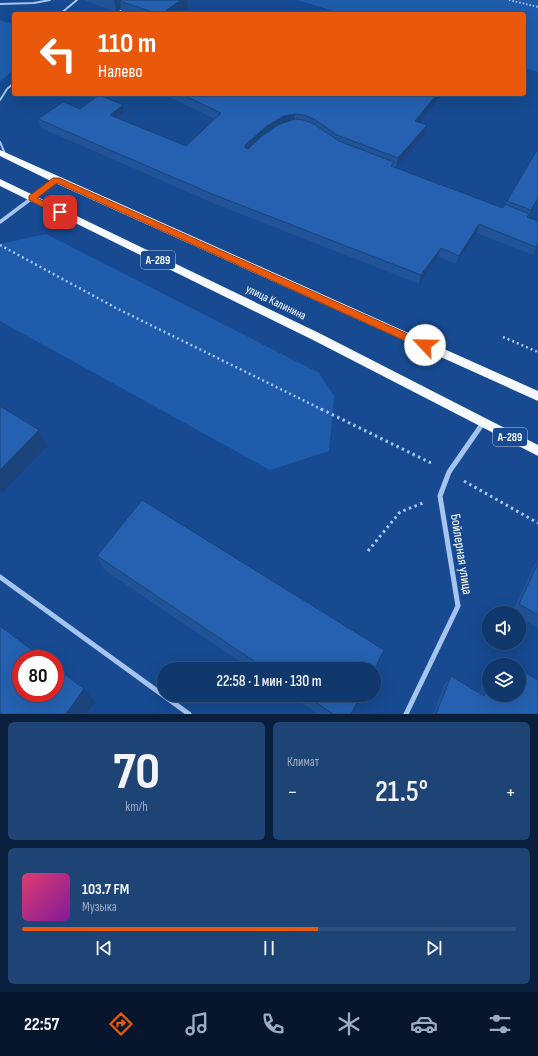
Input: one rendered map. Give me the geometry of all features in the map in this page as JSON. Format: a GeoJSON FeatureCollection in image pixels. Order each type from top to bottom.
{"type":"FeatureCollection","features":[{"type":"Feature","properties":{"kind":"highway","name":"улица Калинина"},"geometry":{"type":"LineString","coordinates":[[3,155],[538,396]]}},
{"type":"Feature","properties":{"kind":"highway","name":"улица Калинина"},"geometry":{"type":"LineString","coordinates":[[0,182],[317,337],[538,451]]}},
{"type":"Feature","properties":{"kind":"street"},"geometry":{"type":"LineString","coordinates":[[0,222],[56,180]]}},
{"type":"Feature","properties":{"kind":"street","name":"Бойлерная улица"},"geometry":{"type":"LineString","coordinates":[[406,714],[458,606],[440,496],[449,472],[483,423]]}},
{"type":"Feature","properties":{"kind":"street"},"geometry":{"type":"LineString","coordinates":[[0,577],[189,714]]}},
{"type":"Feature","properties":{"kind":"lane"},"geometry":{"type":"LineString","coordinates":[[0,4],[34,3],[50,0]]}},
{"type":"Feature","properties":{"kind":"lane"},"geometry":{"type":"LineString","coordinates":[[62,12],[77,0]]}},
{"type":"Feature","properties":{"kind":"lane"},"geometry":{"type":"LineString","coordinates":[[119,12],[127,7]]}},
{"type":"Feature","properties":{"kind":"lane"},"geometry":{"type":"LineString","coordinates":[[0,100],[7,89],[12,85]]}},
{"type":"Feature","properties":{"kind":"lane"},"geometry":{"type":"LineString","coordinates":[[0,142],[3,155]]}},
{"type":"Feature","properties":{"kind":"path"},"geometry":{"type":"LineString","coordinates":[[509,0],[538,7]]}},
{"type":"Feature","properties":{"kind":"path"},"geometry":{"type":"LineString","coordinates":[[0,245],[116,308],[449,472],[538,524]]}},
{"type":"Feature","properties":{"kind":"path"},"geometry":{"type":"LineString","coordinates":[[503,337],[538,352]]}},
{"type":"Feature","properties":{"kind":"path"},"geometry":{"type":"LineString","coordinates":[[368,551],[400,512],[440,496]]}},
{"type":"Feature","properties":{"kind":"shaded area"},"geometry":{"type":"Polygon","coordinates":[[[297,0],[538,0],[538,72],[526,69],[526,12],[337,12],[297,0]]]}},
{"type":"Feature","properties":{"kind":"shaded area"},"geometry":{"type":"Polygon","coordinates":[[[0,20],[12,24],[12,71],[0,82],[0,20]]]}},
{"type":"Feature","properties":{"kind":"shaded area"},"geometry":{"type":"Polygon","coordinates":[[[46,234],[319,373],[334,396],[329,451],[270,470],[0,321],[0,244],[46,234]]]}},
{"type":"Feature","properties":{"kind":"building"},"geometry":{"type":"Polygon","coordinates":[[[181,0],[164,12],[152,12],[120,1],[181,0]]]}},
{"type":"Feature","properties":{"kind":"building"},"geometry":{"type":"Polygon","coordinates":[[[98,96],[101,96],[123,105],[110,115],[186,146],[221,113],[185,96],[435,96],[415,121],[427,125],[398,158],[337,135],[314,119],[304,115],[295,114],[284,116],[267,126],[245,145],[245,148],[248,149],[262,136],[278,125],[295,119],[303,120],[312,123],[339,141],[394,162],[391,166],[503,208],[505,204],[529,214],[527,217],[538,221],[538,243],[536,247],[479,224],[459,256],[441,248],[421,275],[212,194],[38,119],[63,102],[80,109],[98,96]]]}},
{"type":"Feature","properties":{"kind":"building"},"geometry":{"type":"Polygon","coordinates":[[[537,150],[538,198],[531,210],[507,201],[537,150]]]}},
{"type":"Feature","properties":{"kind":"building"},"geometry":{"type":"Polygon","coordinates":[[[0,406],[39,430],[0,470],[0,406]]]}},
{"type":"Feature","properties":{"kind":"building"},"geometry":{"type":"Polygon","coordinates":[[[142,500],[384,650],[378,662],[256,662],[97,556],[142,500]]]}},
{"type":"Feature","properties":{"kind":"building"},"geometry":{"type":"Polygon","coordinates":[[[538,563],[538,615],[526,608],[526,606],[519,604],[538,563]]]}},
{"type":"Feature","properties":{"kind":"building"},"geometry":{"type":"Polygon","coordinates":[[[0,626],[32,650],[12,650],[12,702],[64,702],[64,674],[84,689],[66,714],[0,714],[0,626]]]}},
{"type":"Feature","properties":{"kind":"building"},"geometry":{"type":"Polygon","coordinates":[[[526,673],[538,680],[538,714],[436,714],[451,676],[482,695],[482,702],[526,702],[526,673]]]}},
{"type":"Feature","properties":{"kind":"building"},"geometry":{"type":"Polygon","coordinates":[[[315,702],[357,702],[351,714],[333,714],[315,702]]]}},
{"type":"Feature","properties":{"kind":"route"},"geometry":{"type":"LineString","coordinates":[[60,212],[31,198],[56,180],[425,345]]}}]}
